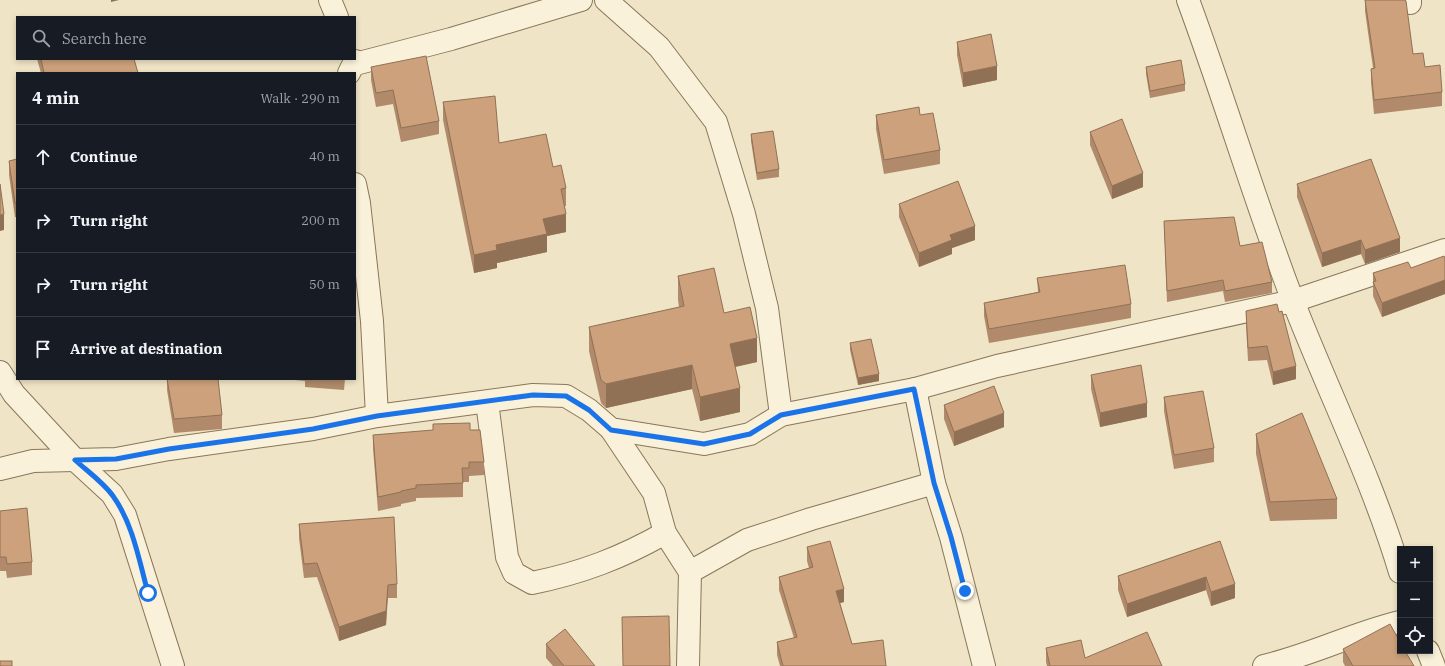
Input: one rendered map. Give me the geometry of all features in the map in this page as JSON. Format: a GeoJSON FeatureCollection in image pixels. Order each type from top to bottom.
{"type":"FeatureCollection","features":[{"type":"Feature","properties":{"kind":"street"},"geometry":{"type":"LineString","coordinates":[[330,0],[337,16]]}},
{"type":"Feature","properties":{"kind":"street"},"geometry":{"type":"LineString","coordinates":[[353,64],[451,39],[581,0]]}},
{"type":"Feature","properties":{"kind":"street"},"geometry":{"type":"LineString","coordinates":[[606,0],[659,47],[716,122],[744,214],[767,308],[781,415]]}},
{"type":"Feature","properties":{"kind":"street"},"geometry":{"type":"LineString","coordinates":[[1188,0],[1208,54],[1247,173],[1293,301],[1368,483],[1397,564]]}},
{"type":"Feature","properties":{"kind":"street"},"geometry":{"type":"LineString","coordinates":[[356,189],[359,203],[372,321],[377,416]]}},
{"type":"Feature","properties":{"kind":"street"},"geometry":{"type":"LineString","coordinates":[[611,430],[704,444],[750,434],[781,415],[914,389],[997,366],[1293,301],[1445,250]]}},
{"type":"Feature","properties":{"kind":"street"},"geometry":{"type":"LineString","coordinates":[[0,372],[14,394],[75,460],[112,494],[125,515],[173,666]]}},
{"type":"Feature","properties":{"kind":"street"},"geometry":{"type":"LineString","coordinates":[[914,389],[934,483],[951,537],[984,666]]}},
{"type":"Feature","properties":{"kind":"street"},"geometry":{"type":"LineString","coordinates":[[0,470],[33,461],[116,459],[169,449],[313,429],[377,416],[533,395],[566,396],[589,410],[611,430],[654,493],[665,533],[690,572],[688,666]]}},
{"type":"Feature","properties":{"kind":"street"},"geometry":{"type":"LineString","coordinates":[[487,402],[507,557],[514,573],[532,583],[569,576],[633,552],[665,533]]}},
{"type":"Feature","properties":{"kind":"street"},"geometry":{"type":"LineString","coordinates":[[690,572],[747,540],[811,518],[934,483]]}},
{"type":"Feature","properties":{"kind":"street"},"geometry":{"type":"LineString","coordinates":[[1264,666],[1323,648],[1372,629],[1397,623]]}},
{"type":"Feature","properties":{"kind":"street"},"geometry":{"type":"LineString","coordinates":[[1429,654],[1434,666]]}},
{"type":"Feature","properties":{"kind":"building"},"geometry":{"type":"Polygon","coordinates":[[[1365,0],[1406,1],[1413,54],[1423,53],[1425,67],[1440,65],[1442,92],[1374,100],[1371,69],[1375,68],[1365,0]]]}},
{"type":"Feature","properties":{"kind":"building"},"geometry":{"type":"Polygon","coordinates":[[[991,34],[997,66],[963,73],[957,42],[991,34]]]}},
{"type":"Feature","properties":{"kind":"building"},"geometry":{"type":"Polygon","coordinates":[[[426,56],[439,121],[401,128],[393,90],[376,93],[371,67],[426,56]]]}},
{"type":"Feature","properties":{"kind":"building"},"geometry":{"type":"Polygon","coordinates":[[[41,60],[134,60],[138,72],[44,72],[41,60]]]}},
{"type":"Feature","properties":{"kind":"building"},"geometry":{"type":"Polygon","coordinates":[[[1181,60],[1185,84],[1150,91],[1146,67],[1181,60]]]}},
{"type":"Feature","properties":{"kind":"building"},"geometry":{"type":"Polygon","coordinates":[[[495,96],[499,143],[546,134],[553,167],[561,165],[566,188],[561,189],[566,214],[543,219],[547,234],[496,245],[497,250],[474,255],[443,102],[495,96]]]}},
{"type":"Feature","properties":{"kind":"building"},"geometry":{"type":"Polygon","coordinates":[[[919,107],[920,115],[933,113],[940,150],[884,160],[876,115],[919,107]]]}},
{"type":"Feature","properties":{"kind":"building"},"geometry":{"type":"Polygon","coordinates":[[[1122,119],[1143,173],[1112,186],[1090,132],[1122,119]]]}},
{"type":"Feature","properties":{"kind":"building"},"geometry":{"type":"Polygon","coordinates":[[[773,131],[779,169],[757,173],[751,134],[773,131]]]}},
{"type":"Feature","properties":{"kind":"building"},"geometry":{"type":"Polygon","coordinates":[[[16,159],[16,203],[15,203],[9,161],[16,159]]]}},
{"type":"Feature","properties":{"kind":"building"},"geometry":{"type":"Polygon","coordinates":[[[1371,159],[1400,238],[1365,250],[1361,240],[1322,253],[1297,184],[1371,159]]]}},
{"type":"Feature","properties":{"kind":"building"},"geometry":{"type":"Polygon","coordinates":[[[958,181],[975,226],[950,235],[952,240],[919,253],[899,204],[958,181]]]}},
{"type":"Feature","properties":{"kind":"building"},"geometry":{"type":"Polygon","coordinates":[[[0,184],[4,214],[0,215],[0,184]]]}},
{"type":"Feature","properties":{"kind":"building"},"geometry":{"type":"Polygon","coordinates":[[[1234,217],[1240,246],[1262,242],[1272,282],[1225,291],[1223,280],[1167,291],[1164,221],[1234,217]]]}},
{"type":"Feature","properties":{"kind":"building"},"geometry":{"type":"Polygon","coordinates":[[[1444,256],[1445,280],[1382,303],[1373,282],[1376,281],[1373,273],[1408,262],[1411,268],[1444,256]]]}},
{"type":"Feature","properties":{"kind":"building"},"geometry":{"type":"Polygon","coordinates":[[[1125,265],[1131,304],[989,329],[984,303],[1040,292],[1037,278],[1125,265]]]}},
{"type":"Feature","properties":{"kind":"building"},"geometry":{"type":"Polygon","coordinates":[[[714,268],[724,313],[750,307],[757,338],[730,344],[740,388],[700,397],[692,365],[606,384],[601,380],[589,327],[684,306],[678,276],[714,268]]]}},
{"type":"Feature","properties":{"kind":"building"},"geometry":{"type":"Polygon","coordinates":[[[1277,304],[1279,312],[1282,311],[1296,366],[1273,372],[1267,346],[1248,348],[1246,311],[1277,304]]]}},
{"type":"Feature","properties":{"kind":"building"},"geometry":{"type":"Polygon","coordinates":[[[871,339],[879,374],[858,378],[850,343],[871,339]]]}},
{"type":"Feature","properties":{"kind":"building"},"geometry":{"type":"Polygon","coordinates":[[[1141,365],[1147,403],[1100,413],[1091,375],[1141,365]]]}},
{"type":"Feature","properties":{"kind":"building"},"geometry":{"type":"Polygon","coordinates":[[[167,380],[218,380],[222,415],[174,419],[167,380]]]}},
{"type":"Feature","properties":{"kind":"building"},"geometry":{"type":"Polygon","coordinates":[[[994,386],[1004,413],[954,432],[944,405],[994,386]]]}},
{"type":"Feature","properties":{"kind":"building"},"geometry":{"type":"Polygon","coordinates":[[[1203,391],[1214,448],[1174,455],[1164,397],[1203,391]]]}},
{"type":"Feature","properties":{"kind":"building"},"geometry":{"type":"Polygon","coordinates":[[[1302,413],[1337,499],[1270,502],[1256,434],[1302,413]]]}},
{"type":"Feature","properties":{"kind":"building"},"geometry":{"type":"Polygon","coordinates":[[[470,423],[470,430],[480,430],[484,462],[469,462],[469,468],[462,468],[463,483],[416,485],[416,488],[378,497],[373,435],[433,430],[433,424],[470,423]]]}},
{"type":"Feature","properties":{"kind":"building"},"geometry":{"type":"Polygon","coordinates":[[[27,508],[32,562],[7,564],[6,557],[0,557],[0,511],[27,508]]]}},
{"type":"Feature","properties":{"kind":"building"},"geometry":{"type":"Polygon","coordinates":[[[394,517],[397,584],[388,585],[386,611],[339,627],[317,563],[304,564],[299,524],[394,517]]]}},
{"type":"Feature","properties":{"kind":"building"},"geometry":{"type":"Polygon","coordinates":[[[830,541],[844,589],[836,591],[852,644],[883,640],[886,666],[783,666],[777,642],[797,637],[779,577],[813,567],[807,547],[830,541]]]}},
{"type":"Feature","properties":{"kind":"building"},"geometry":{"type":"Polygon","coordinates":[[[1220,541],[1235,584],[1211,592],[1206,577],[1127,604],[1118,576],[1220,541]]]}},
{"type":"Feature","properties":{"kind":"building"},"geometry":{"type":"Polygon","coordinates":[[[669,616],[670,666],[623,666],[622,617],[669,616]]]}},
{"type":"Feature","properties":{"kind":"building"},"geometry":{"type":"Polygon","coordinates":[[[1390,624],[1397,637],[1397,654],[1407,654],[1414,666],[1353,666],[1343,649],[1390,624]]]}},
{"type":"Feature","properties":{"kind":"building"},"geometry":{"type":"Polygon","coordinates":[[[565,629],[595,666],[564,666],[546,644],[565,629]]]}},
{"type":"Feature","properties":{"kind":"building"},"geometry":{"type":"Polygon","coordinates":[[[1147,632],[1162,666],[1050,666],[1046,648],[1081,640],[1085,658],[1147,632]]]}},
{"type":"Feature","properties":{"kind":"building"},"geometry":{"type":"Polygon","coordinates":[[[0,661],[12,661],[12,666],[0,666],[0,661]]]}},
{"type":"Feature","properties":{"kind":"route"},"geometry":{"type":"LineString","coordinates":[[148,593],[133,536],[125,515],[112,494],[75,460],[116,459],[169,449],[250,439],[313,429],[377,416],[533,395],[566,396],[589,410],[611,430],[704,444],[750,434],[781,415],[914,389],[934,483],[951,537],[965,591]]}}]}
